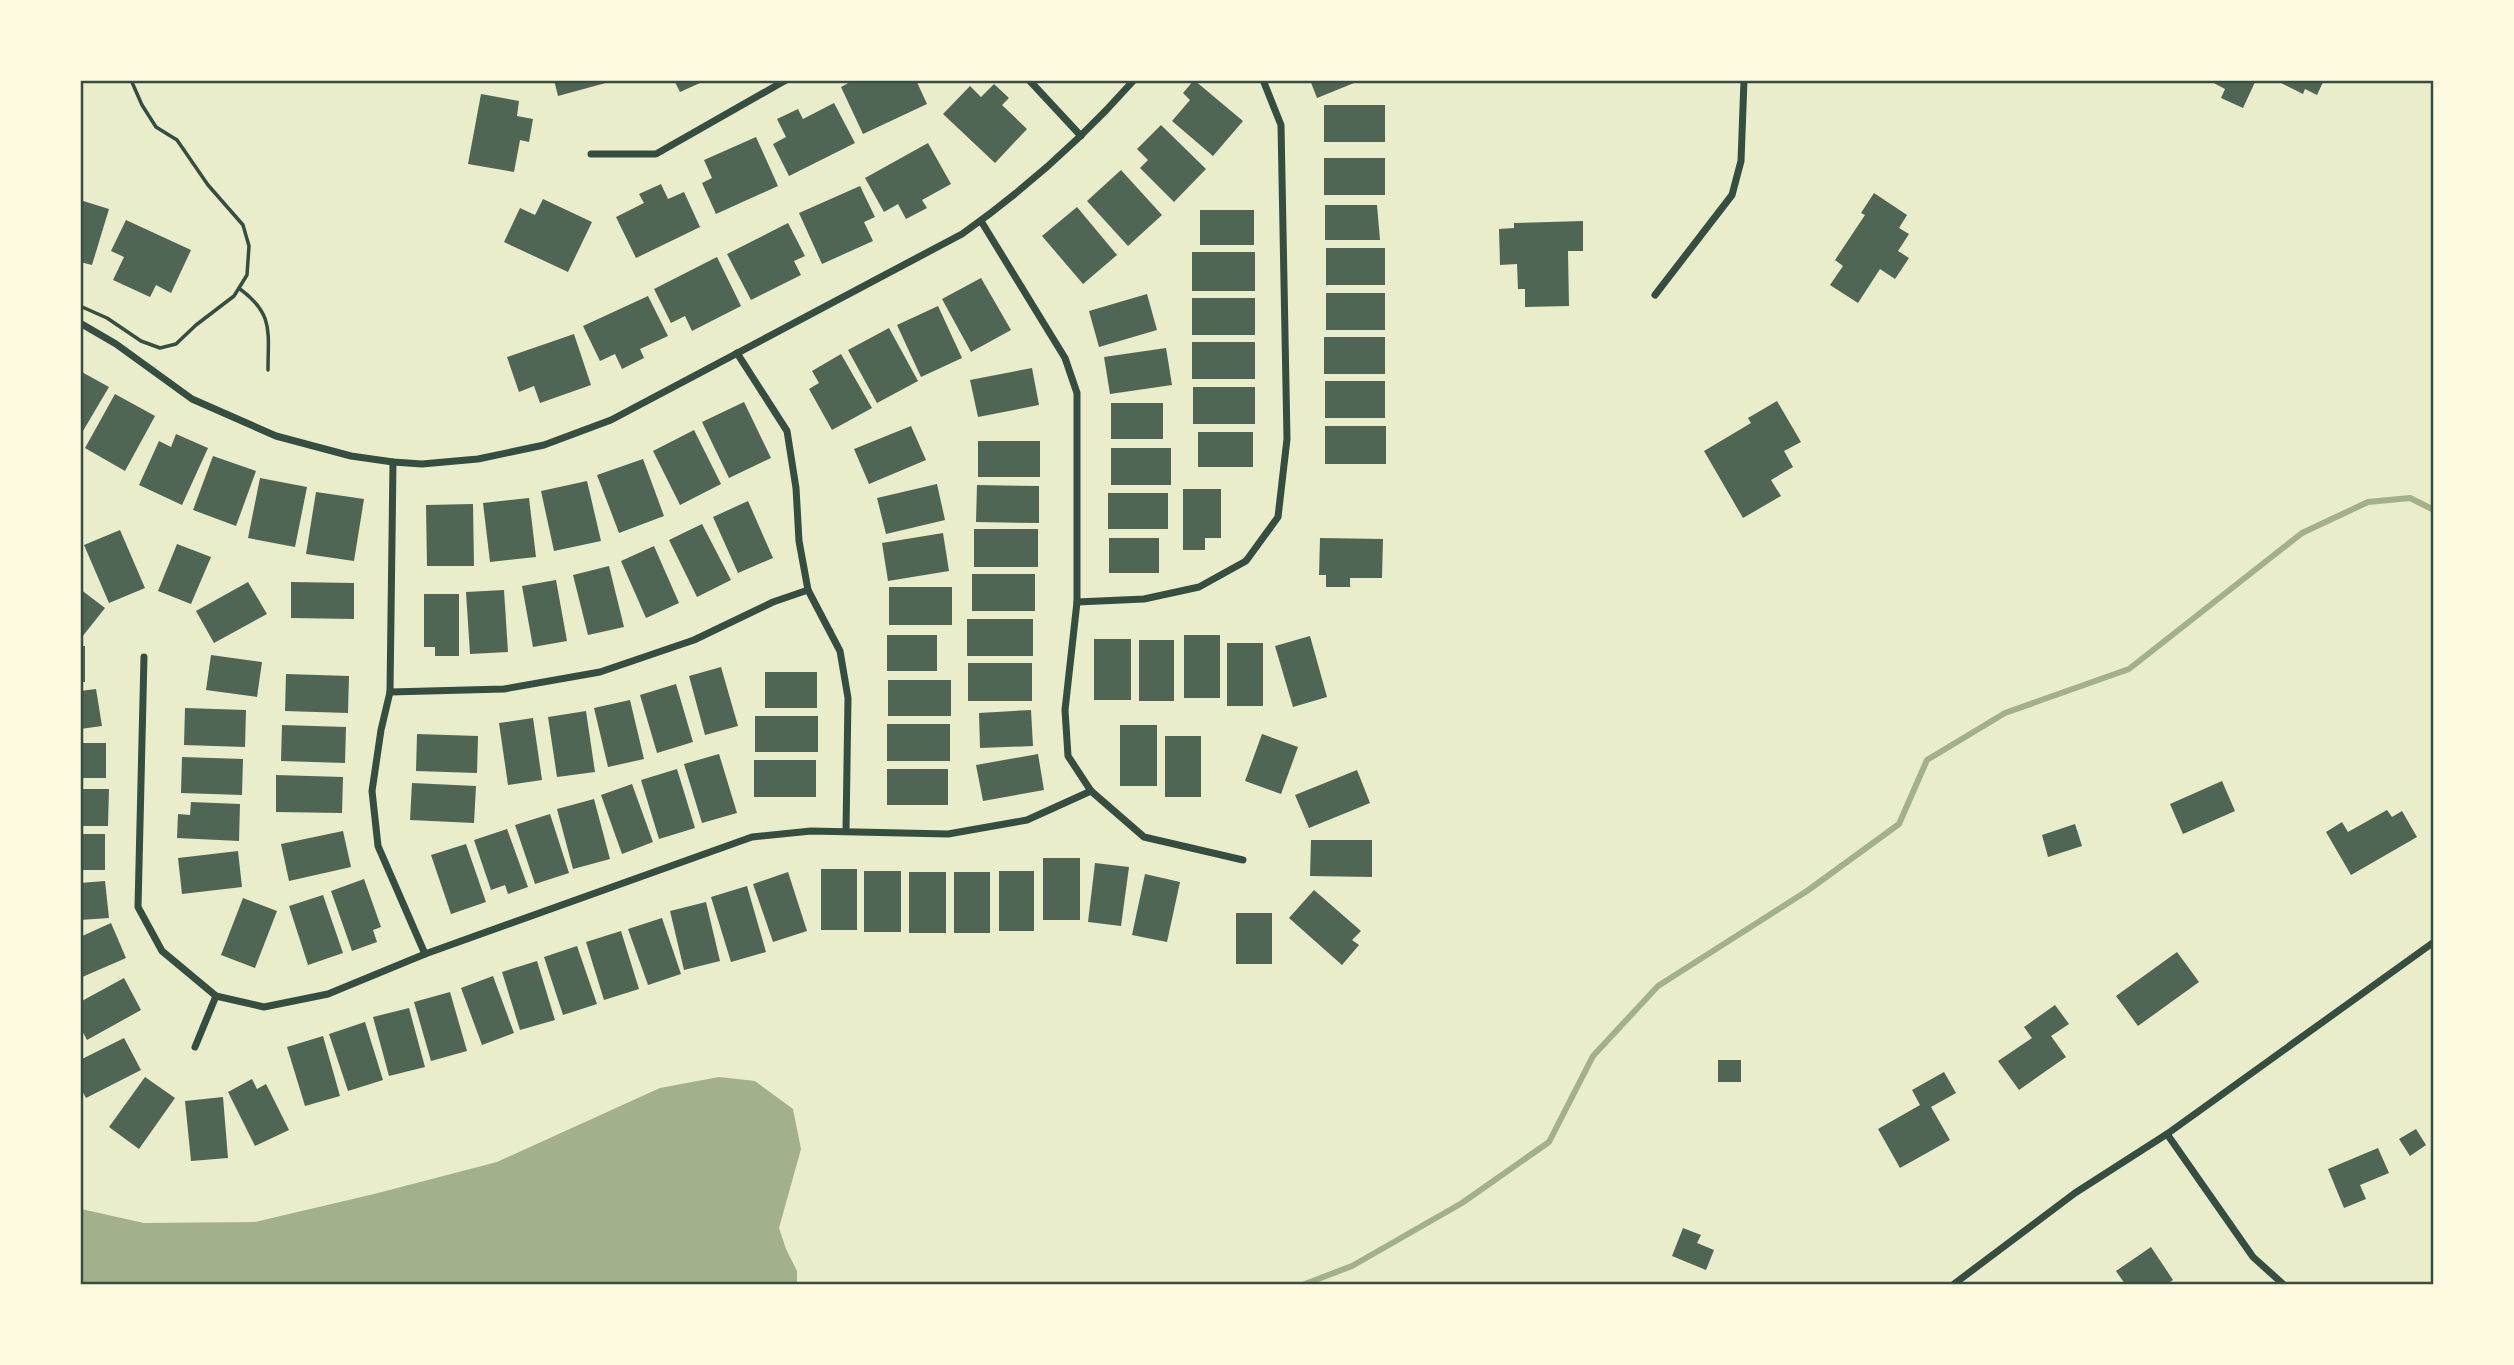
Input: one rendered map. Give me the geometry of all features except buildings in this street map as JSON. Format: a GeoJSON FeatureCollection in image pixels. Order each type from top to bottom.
{"type":"FeatureCollection","features":[{"type":"Feature","properties":{"kind":"street"},"geometry":{"type":"LineString","coordinates":[[591,154],[656,154],[786,80]]}},
{"type":"Feature","properties":{"kind":"street"},"geometry":{"type":"LineString","coordinates":[[1029,80],[1081,136]]}},
{"type":"Feature","properties":{"kind":"street"},"geometry":{"type":"LineString","coordinates":[[80,323],[116,344],[192,399],[240,422],[313,447],[393,462],[422,464],[478,459],[544,445],[611,420],[945,244],[1032,182],[1081,136],[1134,80]]}},
{"type":"Feature","properties":{"kind":"street"},"geometry":{"type":"LineString","coordinates":[[1077,602],[1144,599],[1199,587],[1246,561],[1278,517],[1287,439],[1281,125],[1263,80]]}},
{"type":"Feature","properties":{"kind":"street"},"geometry":{"type":"LineString","coordinates":[[1655,295],[1732,195],[1741,161],[1744,80]]}},
{"type":"Feature","properties":{"kind":"street"},"geometry":{"type":"LineString","coordinates":[[981,220],[1065,358],[1077,393],[1077,602],[1065,710],[1068,756],[1091,791],[1144,837],[1243,860]]}},
{"type":"Feature","properties":{"kind":"street"},"geometry":{"type":"LineString","coordinates":[[737,353],[787,431],[807,590],[840,651],[848,698],[846,831]]}},
{"type":"Feature","properties":{"kind":"street"},"geometry":{"type":"LineString","coordinates":[[393,462],[390,692],[372,791],[378,846],[425,954]]}},
{"type":"Feature","properties":{"kind":"street"},"geometry":{"type":"LineString","coordinates":[[390,692],[504,689],[600,671],[694,639],[773,602],[807,590]]}},
{"type":"Feature","properties":{"kind":"street"},"geometry":{"type":"LineString","coordinates":[[144,657],[138,907],[162,951],[216,996],[264,1007],[328,994],[425,954],[752,837],[811,831],[948,834],[1027,820],[1091,791]]}},
{"type":"Feature","properties":{"kind":"street"},"geometry":{"type":"LineString","coordinates":[[1954,1284],[2075,1194],[2166,1134],[2434,942]]}},
{"type":"Feature","properties":{"kind":"street"},"geometry":{"type":"LineString","coordinates":[[195,1047],[216,996]]}},
{"type":"Feature","properties":{"kind":"street"},"geometry":{"type":"LineString","coordinates":[[2166,1134],[2253,1257],[2283,1284]]}},
{"type":"Feature","properties":{"kind":"path"},"geometry":{"type":"LineString","coordinates":[[80,306],[107,318],[141,341],[160,348],[176,344],[234,296],[247,275],[250,246],[243,225],[208,185],[177,140],[156,127],[131,80]]}},
{"type":"Feature","properties":{"kind":"path"},"geometry":{"type":"LineString","coordinates":[[239,289],[264,313],[268,336],[268,370]]}},
{"type":"Feature","properties":{"kind":"shaded area"},"geometry":{"type":"Polygon","coordinates":[[[719,1077],[755,1081],[793,1109],[801,1149],[779,1228],[797,1271],[797,1284],[81,1284],[81,1209],[144,1223],[255,1222],[497,1162],[660,1088],[719,1077]]]}},
{"type":"Feature","properties":{"kind":"waterway"},"geometry":{"type":"LineString","coordinates":[[1305,1284],[1352,1266],[1462,1203],[1549,1142],[1593,1056],[1658,986],[1807,891],[1899,824],[1927,760],[2005,713],[2129,669],[2302,533],[2368,502],[2410,498],[2434,510]]}}]}
